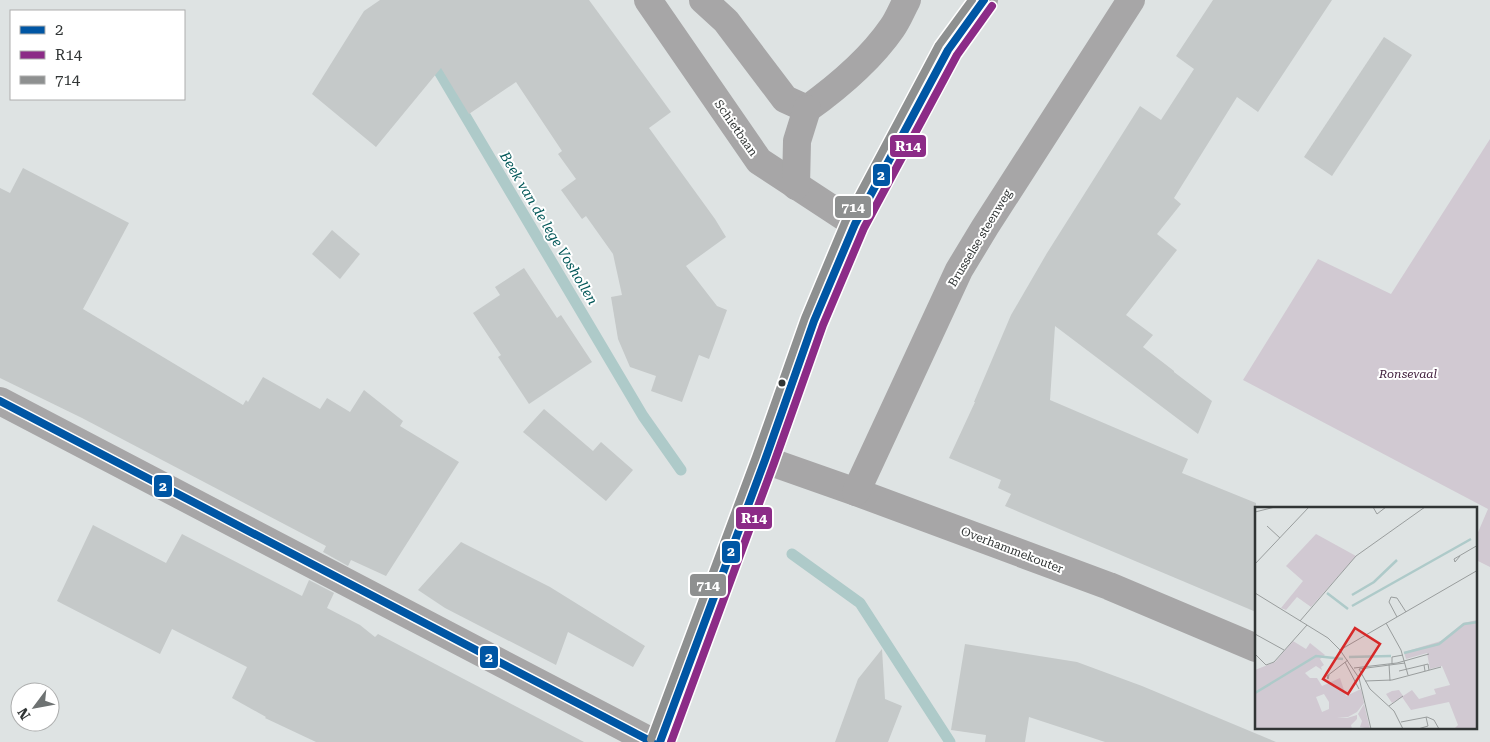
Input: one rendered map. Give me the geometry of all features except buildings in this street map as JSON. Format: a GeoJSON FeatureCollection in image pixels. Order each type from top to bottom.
{"type":"FeatureCollection","features":[{"type":"Feature","properties":{"kind":"main road"},"geometry":{"type":"LineString","coordinates":[[660,742],[765,460],[814,321],[855,224],[948,50],[984,0]]}},
{"type":"Feature","properties":{"kind":"street","name":"Schietbaan"},"geometry":{"type":"LineString","coordinates":[[648,0],[759,161],[855,224]]}},
{"type":"Feature","properties":{"kind":"street"},"geometry":{"type":"LineString","coordinates":[[703,0],[726,22],[785,99],[807,109]]}},
{"type":"Feature","properties":{"kind":"street"},"geometry":{"type":"LineString","coordinates":[[796,186],[797,141],[807,109],[833,90],[867,59],[893,27],[907,0]]}},
{"type":"Feature","properties":{"kind":"street","name":"Brusselse steenweg"},"geometry":{"type":"LineString","coordinates":[[856,492],[959,270],[1131,0]]}},
{"type":"Feature","properties":{"kind":"street"},"geometry":{"type":"LineString","coordinates":[[0,401],[652,742]]}},
{"type":"Feature","properties":{"kind":"street","name":"Overhammekouter"},"geometry":{"type":"LineString","coordinates":[[765,460],[1109,586],[1255,648]]}},
{"type":"Feature","properties":{"kind":"green space","name":"Ronsevaal"},"geometry":{"type":"Polygon","coordinates":[[[1490,139],[1490,567],[1478,561],[1478,532],[1488,509],[1243,380],[1318,259],[1391,294],[1490,139]]]}},
{"type":"Feature","properties":{"kind":"waterway","name":"Beek van de lege Voshollen"},"geometry":{"type":"LineString","coordinates":[[431,58],[643,416],[681,470]]}},
{"type":"Feature","properties":{"kind":"waterway","name":"Beek van de lege Voshollen"},"geometry":{"type":"LineString","coordinates":[[792,554],[860,603],[950,742]]}},
{"type":"Feature","properties":{"kind":"transit line","name":"714"},"geometry":{"type":"LineString","coordinates":[[651,739],[756,457],[805,318],[846,220],[939,45],[972,0]]}},
{"type":"Feature","properties":{"kind":"transit line","name":"2"},"geometry":{"type":"LineString","coordinates":[[660,742],[765,460],[814,321],[855,224],[948,50],[984,0]]}},
{"type":"Feature","properties":{"kind":"transit line","name":"R14"},"geometry":{"type":"LineString","coordinates":[[671,742],[823,325],[864,228],[957,55],[992,6]]}},
{"type":"Feature","properties":{"kind":"transit line","name":"2"},"geometry":{"type":"LineString","coordinates":[[0,401],[652,742]]}}]}
